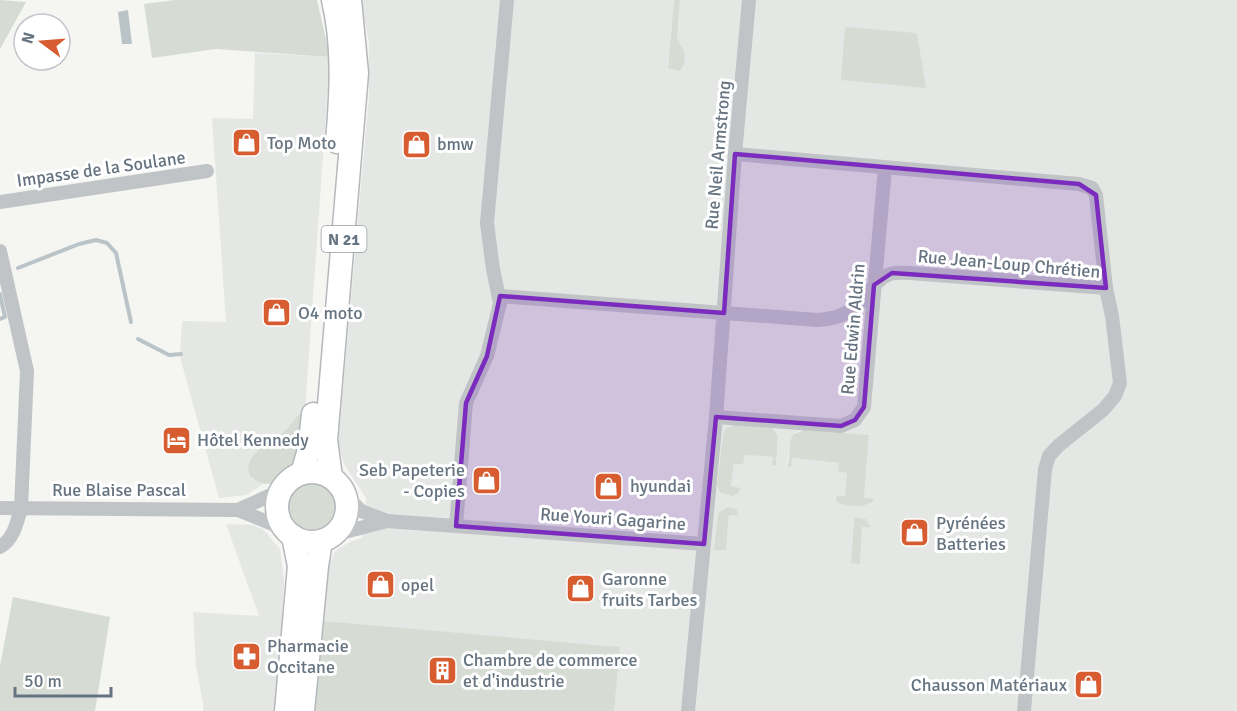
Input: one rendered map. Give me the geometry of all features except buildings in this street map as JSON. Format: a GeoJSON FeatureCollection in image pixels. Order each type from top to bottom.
{"type":"FeatureCollection","features":[{"type":"Feature","properties":{"kind":"main road","name":"N 21"},"geometry":{"type":"LineString","coordinates":[[302,473],[312,431],[340,104],[339,41],[333,0]]}},
{"type":"Feature","properties":{"kind":"main road","name":"N 21"},"geometry":{"type":"LineString","coordinates":[[338,486],[326,440],[357,73],[350,0]]}},
{"type":"Feature","properties":{"kind":"main road"},"geometry":{"type":"LineString","coordinates":[[286,711],[299,566],[289,532],[280,520],[277,509],[278,498],[292,478],[302,473],[322,473],[338,486],[348,506],[345,522],[329,537],[317,566],[303,711]]}},
{"type":"Feature","properties":{"kind":"main road"},"geometry":{"type":"LineString","coordinates":[[289,532],[312,542],[329,537]]}},
{"type":"Feature","properties":{"kind":"street"},"geometry":{"type":"LineString","coordinates":[[456,526],[466,403],[487,356],[500,303],[487,223],[507,0]]}},
{"type":"Feature","properties":{"kind":"street","name":"Rue Neil Armstrong"},"geometry":{"type":"LineString","coordinates":[[704,544],[749,0]]}},
{"type":"Feature","properties":{"kind":"street"},"geometry":{"type":"LineString","coordinates":[[735,154],[1079,184],[1092,188],[1096,195],[1106,288]]}},
{"type":"Feature","properties":{"kind":"street","name":"Rue Edwin Aldrin"},"geometry":{"type":"LineString","coordinates":[[716,417],[841,426],[855,420],[864,407],[885,168]]}},
{"type":"Feature","properties":{"kind":"street","name":"Impasse de la Soulane"},"geometry":{"type":"LineString","coordinates":[[0,202],[207,171]]}},
{"type":"Feature","properties":{"kind":"street"},"geometry":{"type":"LineString","coordinates":[[0,251],[27,371],[21,508],[8,543],[0,547]]}},
{"type":"Feature","properties":{"kind":"street","name":"Rue Jean-Loup Chrétien"},"geometry":{"type":"LineString","coordinates":[[723,314],[831,319],[844,315],[859,303],[874,285],[892,273],[1106,288],[1112,316],[1120,383],[1114,396],[1103,410],[1058,446],[1049,456],[1045,468],[1024,711]]}},
{"type":"Feature","properties":{"kind":"street"},"geometry":{"type":"LineString","coordinates":[[500,296],[723,314]]}},
{"type":"Feature","properties":{"kind":"street","name":"Rue Youri Gagarine"},"geometry":{"type":"LineString","coordinates":[[338,486],[361,511],[387,521],[704,544],[688,711]]}},
{"type":"Feature","properties":{"kind":"street","name":"Rue Blaise Pascal"},"geometry":{"type":"LineString","coordinates":[[238,510],[284,487]]}},
{"type":"Feature","properties":{"kind":"street","name":"Rue Blaise Pascal"},"geometry":{"type":"LineString","coordinates":[[0,508],[238,510],[289,532]]}},
{"type":"Feature","properties":{"kind":"street","name":"Rue Youri Gagarine"},"geometry":{"type":"LineString","coordinates":[[329,537],[387,521]]}},
{"type":"Feature","properties":{"kind":"highlighted area"},"geometry":{"type":"Polygon","coordinates":[[[735,154],[1079,184],[1096,195],[1106,288],[892,273],[874,285],[864,407],[855,420],[841,426],[716,417],[704,544],[456,526],[466,403],[487,356],[500,296],[724,313],[735,154]]]}},
{"type":"Feature","properties":{"kind":"shaded area"},"geometry":{"type":"Polygon","coordinates":[[[0,0],[26,2],[20,12],[12,12],[12,27],[0,49],[0,0]]]}},
{"type":"Feature","properties":{"kind":"shaded area"},"geometry":{"type":"Polygon","coordinates":[[[175,0],[317,0],[330,57],[216,49],[152,58],[144,4],[175,0]]]}},
{"type":"Feature","properties":{"kind":"shaded area"},"geometry":{"type":"Polygon","coordinates":[[[360,0],[674,0],[668,68],[677,39],[680,0],[1237,0],[1237,711],[614,711],[619,647],[324,621],[329,566],[335,551],[362,538],[366,498],[344,464],[338,445],[369,96],[369,41],[360,0]],[[772,428],[725,429],[718,486],[741,488],[731,487],[734,464],[745,455],[773,457],[776,465],[778,436],[772,428]],[[799,431],[792,435],[787,464],[792,458],[839,463],[847,473],[845,496],[864,498],[869,435],[799,431]],[[728,507],[718,513],[715,550],[726,550],[729,515],[738,516],[728,507]],[[854,517],[851,562],[860,564],[862,527],[871,528],[866,519],[854,517]]]}},
{"type":"Feature","properties":{"kind":"shaded area"},"geometry":{"type":"Polygon","coordinates":[[[674,0],[680,0],[677,39],[685,53],[684,64],[680,71],[668,68],[674,0]]]}},
{"type":"Feature","properties":{"kind":"shaded area"},"geometry":{"type":"Polygon","coordinates":[[[128,10],[132,44],[122,44],[118,12],[128,10]]]}},
{"type":"Feature","properties":{"kind":"shaded area"},"geometry":{"type":"Polygon","coordinates":[[[845,27],[917,33],[926,88],[841,80],[845,27]]]}},
{"type":"Feature","properties":{"kind":"shaded area"},"geometry":{"type":"Polygon","coordinates":[[[255,53],[330,57],[305,410],[301,411],[288,429],[263,446],[252,479],[263,484],[247,495],[219,498],[180,357],[182,321],[226,322],[212,118],[253,119],[255,53]]]}},
{"type":"Feature","properties":{"kind":"shaded area"},"geometry":{"type":"Polygon","coordinates":[[[305,410],[301,446],[294,463],[286,473],[272,483],[262,483],[252,478],[248,469],[254,455],[305,410]]]}},
{"type":"Feature","properties":{"kind":"shaded area"},"geometry":{"type":"Polygon","coordinates":[[[735,424],[772,428],[778,436],[776,465],[772,465],[773,457],[745,455],[743,464],[734,464],[731,486],[741,488],[732,496],[721,493],[717,486],[725,429],[735,424]]]}},
{"type":"Feature","properties":{"kind":"shaded area"},"geometry":{"type":"Polygon","coordinates":[[[804,430],[869,435],[864,498],[874,499],[872,502],[855,506],[837,502],[836,496],[845,496],[847,473],[838,471],[839,463],[792,458],[791,467],[788,467],[792,435],[804,430]]]}},
{"type":"Feature","properties":{"kind":"shaded area"},"geometry":{"type":"Polygon","coordinates":[[[308,480],[318,480],[332,487],[339,506],[332,525],[318,532],[308,532],[298,528],[291,521],[287,511],[287,501],[291,491],[298,484],[308,480]]]}},
{"type":"Feature","properties":{"kind":"shaded area"},"geometry":{"type":"Polygon","coordinates":[[[728,507],[737,510],[738,516],[729,515],[726,550],[714,550],[718,513],[728,507]]]}},
{"type":"Feature","properties":{"kind":"shaded area"},"geometry":{"type":"Polygon","coordinates":[[[854,517],[866,519],[871,528],[862,527],[860,564],[851,563],[854,517]]]}},
{"type":"Feature","properties":{"kind":"shaded area"},"geometry":{"type":"Polygon","coordinates":[[[226,524],[252,525],[263,529],[280,549],[284,581],[277,711],[203,711],[196,666],[193,612],[259,616],[226,524]]]}},
{"type":"Feature","properties":{"kind":"shaded area"},"geometry":{"type":"Polygon","coordinates":[[[13,597],[110,617],[95,711],[0,711],[0,666],[13,597]]]}},
{"type":"Feature","properties":{"kind":"shaded area"},"geometry":{"type":"Polygon","coordinates":[[[324,621],[620,647],[614,711],[315,711],[324,621]]]}},
{"type":"Feature","properties":{"kind":"waterway"},"geometry":{"type":"LineString","coordinates":[[18,268],[79,244],[96,240],[107,243],[116,253],[131,322]]}},
{"type":"Feature","properties":{"kind":"waterway"},"geometry":{"type":"LineString","coordinates":[[0,294],[5,317],[0,319]]}},
{"type":"Feature","properties":{"kind":"waterway"},"geometry":{"type":"LineString","coordinates":[[138,339],[169,355],[181,354]]}},
{"type":"Feature","properties":{"kind":"place","name":"Top Moto"},"geometry":{"type":"Point","coordinates":[246,143]}},
{"type":"Feature","properties":{"kind":"place","name":"bmw"},"geometry":{"type":"Point","coordinates":[416,144]}},
{"type":"Feature","properties":{"kind":"place","name":"O4 moto"},"geometry":{"type":"Point","coordinates":[277,313]}},
{"type":"Feature","properties":{"kind":"place","name":"Hôtel Kennedy"},"geometry":{"type":"Point","coordinates":[176,440]}},
{"type":"Feature","properties":{"kind":"place","name":"Seb Papeterie - Copies"},"geometry":{"type":"Point","coordinates":[486,480]}},
{"type":"Feature","properties":{"kind":"place","name":"hyundai"},"geometry":{"type":"Point","coordinates":[609,486]}},
{"type":"Feature","properties":{"kind":"place","name":"Pyrénées Batteries"},"geometry":{"type":"Point","coordinates":[915,533]}},
{"type":"Feature","properties":{"kind":"place","name":"opel"},"geometry":{"type":"Point","coordinates":[380,585]}},
{"type":"Feature","properties":{"kind":"place","name":"Garonne fruits Tarbes"},"geometry":{"type":"Point","coordinates":[581,589]}},
{"type":"Feature","properties":{"kind":"place","name":"Pharmacie Occitane"},"geometry":{"type":"Point","coordinates":[246,656]}},
{"type":"Feature","properties":{"kind":"place","name":"Chambre de commerce et d'industrie"},"geometry":{"type":"Point","coordinates":[442,670]}},
{"type":"Feature","properties":{"kind":"place","name":"Chausson Matériaux"},"geometry":{"type":"Point","coordinates":[1088,685]}}]}
